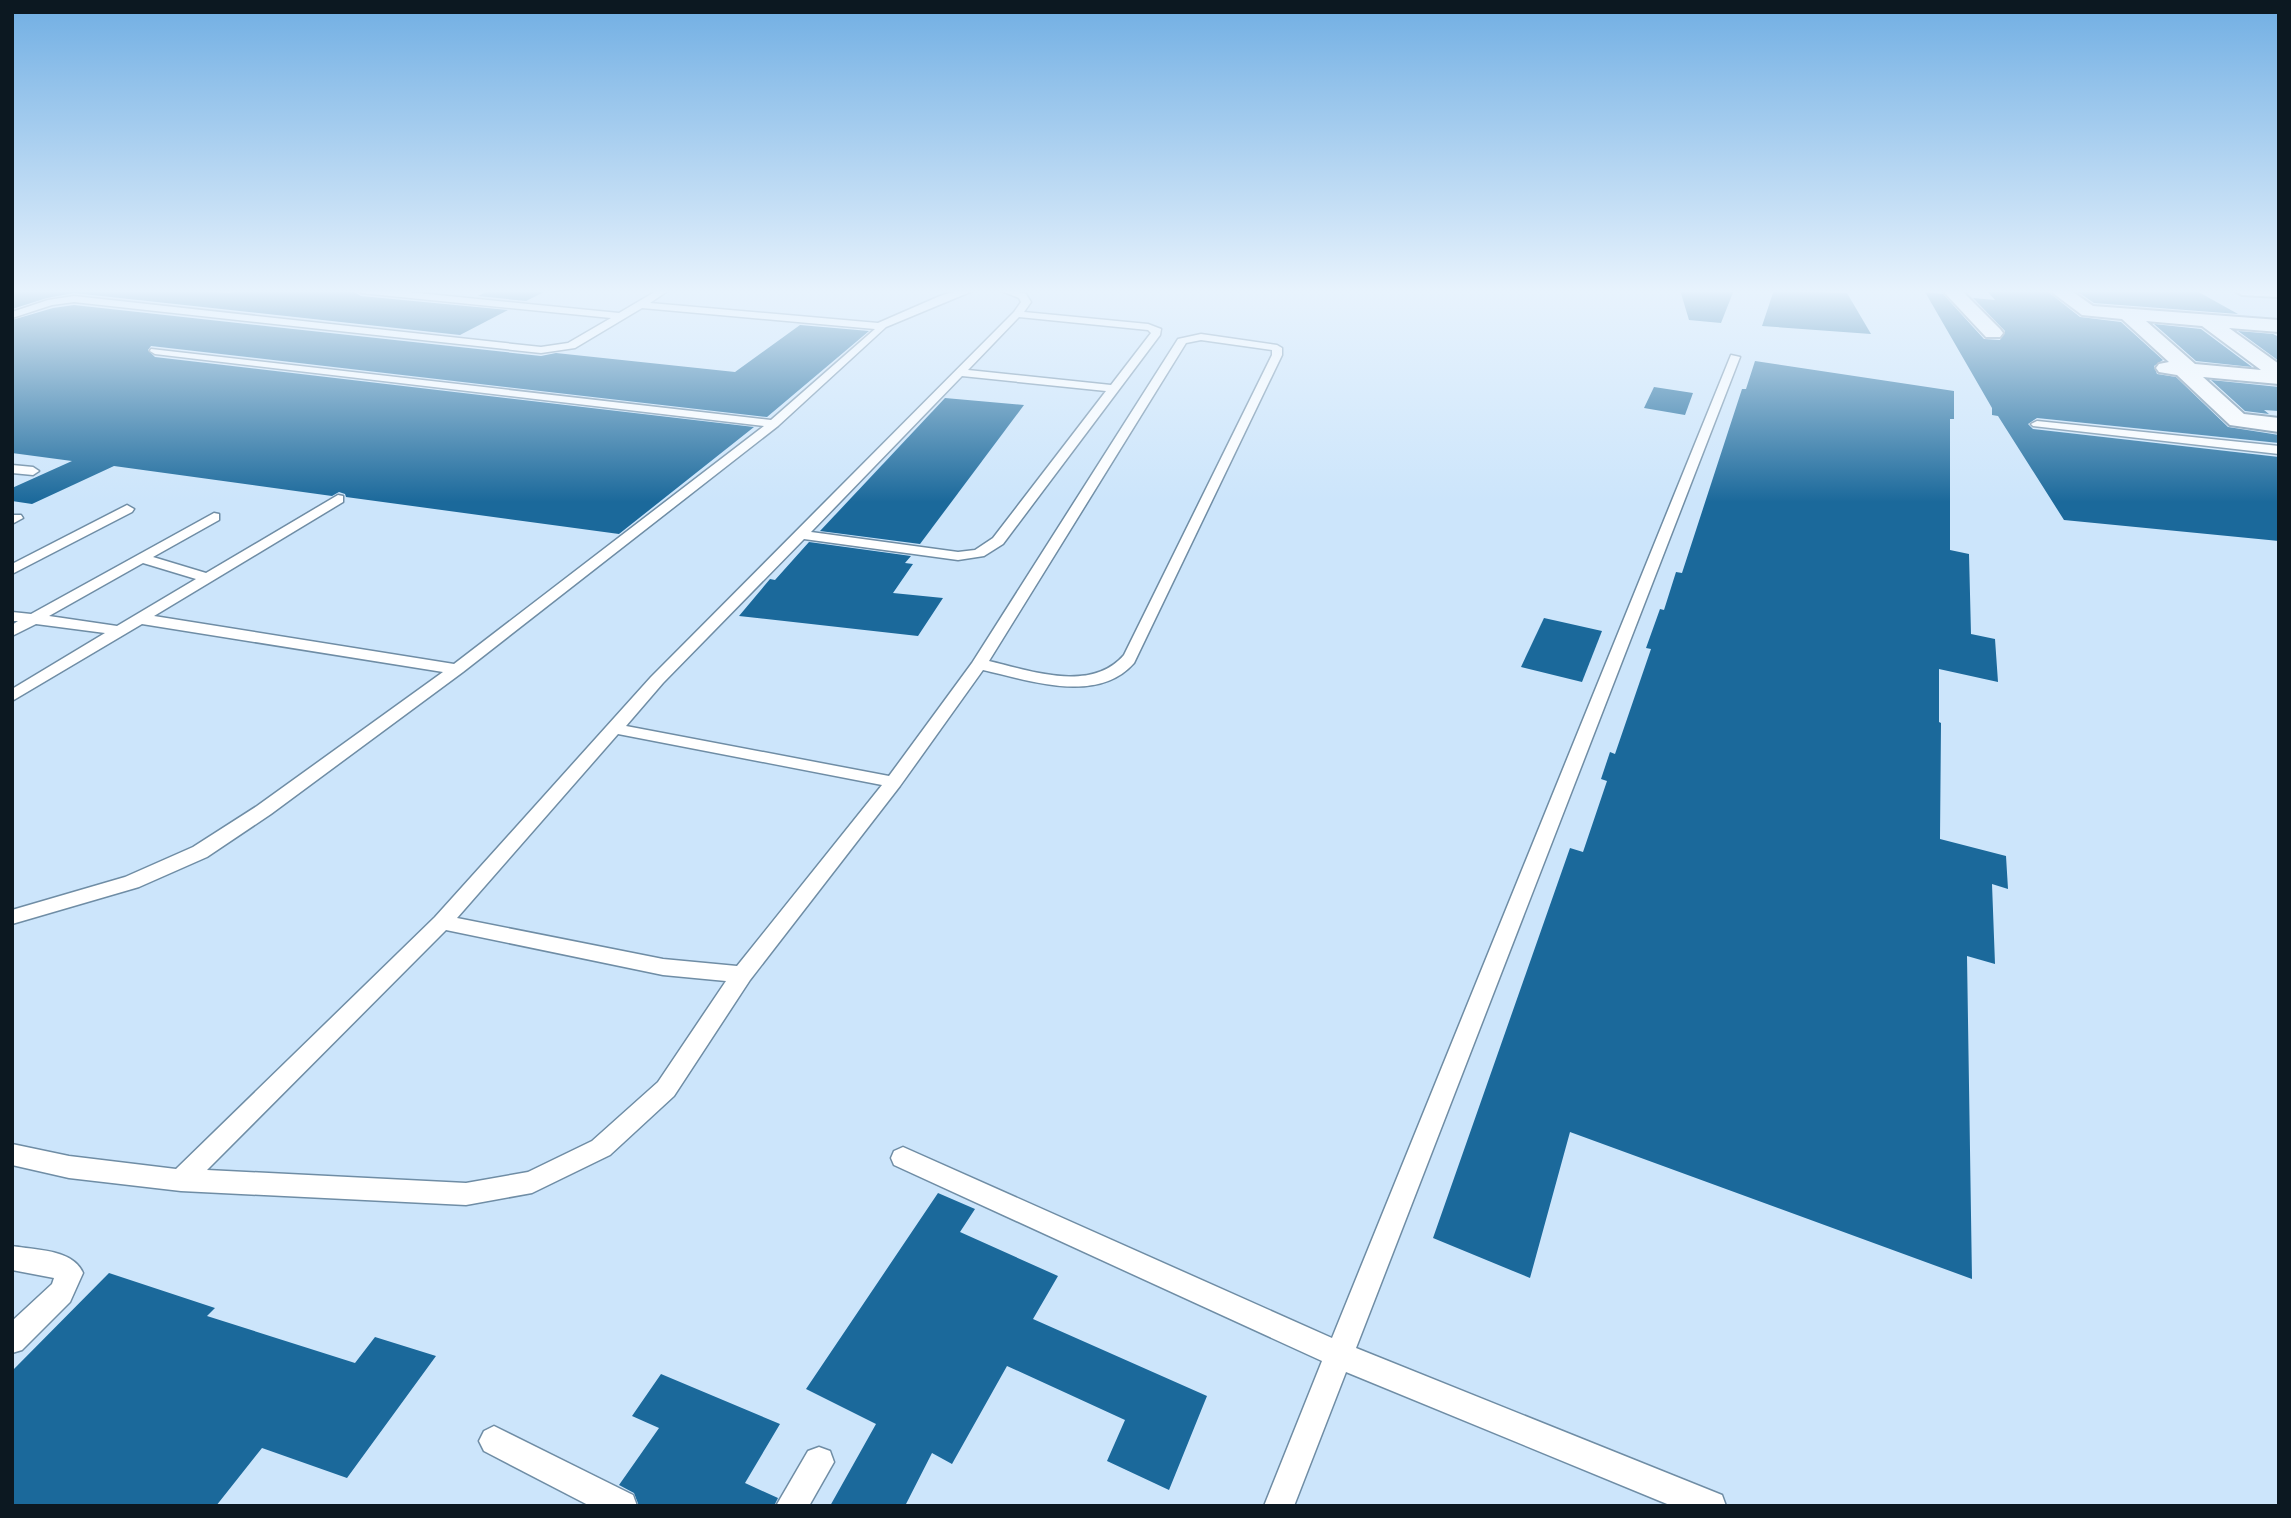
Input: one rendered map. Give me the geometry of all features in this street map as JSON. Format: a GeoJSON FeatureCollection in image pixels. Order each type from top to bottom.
{"type":"FeatureCollection","features":[{"type":"Feature","properties":{"kind":"street"},"geometry":{"type":"LineString","coordinates":[[2176,361],[2238,420],[2279,423]]}},
{"type":"Feature","properties":{"kind":"street"},"geometry":{"type":"LineString","coordinates":[[2260,361],[2279,376]]}},
{"type":"Feature","properties":{"kind":"street"},"geometry":{"type":"LineString","coordinates":[[2160,368],[2279,376]]}},
{"type":"Feature","properties":{"kind":"street"},"geometry":{"type":"LineString","coordinates":[[2223,373],[2279,423]]}},
{"type":"Feature","properties":{"kind":"lane"},"geometry":{"type":"LineString","coordinates":[[239,361],[775,424]]}},
{"type":"Feature","properties":{"kind":"lane"},"geometry":{"type":"LineString","coordinates":[[12,917],[132,882],[200,852],[264,810],[457,669],[775,424],[846,361]]}},
{"type":"Feature","properties":{"kind":"lane"},"geometry":{"type":"LineString","coordinates":[[181,1180],[442,922],[612,728],[970,361]]}},
{"type":"Feature","properties":{"kind":"lane"},"geometry":{"type":"LineString","coordinates":[[799,534],[958,555],[989,550],[1135,361]]}},
{"type":"Feature","properties":{"kind":"lane"},"geometry":{"type":"LineString","coordinates":[[12,1154],[69,1167],[181,1180],[466,1194],[532,1182],[601,1148],[666,1089],[742,974],[894,782],[979,664],[1170,361]]}},
{"type":"Feature","properties":{"kind":"lane"},"geometry":{"type":"LineString","coordinates":[[979,664],[1082,681],[1106,677],[1121,668],[1131,656],[1274,361]]}},
{"type":"Feature","properties":{"kind":"lane"},"geometry":{"type":"LineString","coordinates":[[1279,1506],[1733,361]]}},
{"type":"Feature","properties":{"kind":"lane"},"geometry":{"type":"LineString","coordinates":[[959,372],[1114,389]]}},
{"type":"Feature","properties":{"kind":"lane"},"geometry":{"type":"LineString","coordinates":[[2038,424],[2279,450]]}},
{"type":"Feature","properties":{"kind":"lane"},"geometry":{"type":"LineString","coordinates":[[12,469],[33,471]]}},
{"type":"Feature","properties":{"kind":"lane"},"geometry":{"type":"LineString","coordinates":[[12,696],[338,499]]}},
{"type":"Feature","properties":{"kind":"lane"},"geometry":{"type":"LineString","coordinates":[[12,569],[127,509]]}},
{"type":"Feature","properties":{"kind":"lane"},"geometry":{"type":"LineString","coordinates":[[12,631],[214,517]]}},
{"type":"Feature","properties":{"kind":"lane"},"geometry":{"type":"LineString","coordinates":[[141,558],[209,578]]}},
{"type":"Feature","properties":{"kind":"lane"},"geometry":{"type":"LineString","coordinates":[[12,616],[122,631]]}},
{"type":"Feature","properties":{"kind":"lane"},"geometry":{"type":"LineString","coordinates":[[142,619],[457,669]]}},
{"type":"Feature","properties":{"kind":"lane"},"geometry":{"type":"LineString","coordinates":[[612,728],[894,782]]}},
{"type":"Feature","properties":{"kind":"lane"},"geometry":{"type":"LineString","coordinates":[[442,922],[663,967],[742,974]]}},
{"type":"Feature","properties":{"kind":"lane"},"geometry":{"type":"LineString","coordinates":[[903,1158],[1338,1356],[1711,1506]]}},
{"type":"Feature","properties":{"kind":"lane"},"geometry":{"type":"LineString","coordinates":[[12,1258],[64,1268],[70,1273],[61,1293],[12,1340]]}},
{"type":"Feature","properties":{"kind":"lane"},"geometry":{"type":"LineString","coordinates":[[494,1441],[622,1506]]}},
{"type":"Feature","properties":{"kind":"lane"},"geometry":{"type":"LineString","coordinates":[[791,1506],[818,1462]]}},
{"type":"Feature","properties":{"kind":"building"},"geometry":{"type":"Polygon","coordinates":[[[12,361],[188,361],[754,427],[619,534],[346,497],[339,492],[332,496],[114,466],[32,504],[12,501],[12,488],[72,461],[12,453],[12,361]]]}},
{"type":"Feature","properties":{"kind":"building"},"geometry":{"type":"Polygon","coordinates":[[[280,361],[630,361],[735,372],[750,361],[834,361],[767,417],[280,361]]]}},
{"type":"Feature","properties":{"kind":"building"},"geometry":{"type":"Polygon","coordinates":[[[1755,361],[1954,391],[1954,419],[1950,419],[1950,550],[1969,554],[1971,634],[1995,639],[1998,682],[1939,669],[1940,839],[2006,856],[2008,889],[1992,884],[1995,964],[1967,956],[1972,1279],[1570,1132],[1530,1278],[1433,1238],[1570,848],[1583,852],[1607,781],[1601,779],[1610,752],[1615,754],[1651,649],[1646,648],[1660,609],[1664,610],[1676,572],[1682,573],[1742,389],[1746,389],[1755,361]]]}},
{"type":"Feature","properties":{"kind":"building"},"geometry":{"type":"Polygon","coordinates":[[[1965,361],[2162,361],[2154,366],[2157,374],[2176,377],[2228,427],[2279,435],[2279,443],[2037,418],[2028,424],[2033,429],[2279,457],[2279,541],[2064,520],[1998,416],[1992,415],[1992,408],[1965,361]]]}},
{"type":"Feature","properties":{"kind":"building"},"geometry":{"type":"Polygon","coordinates":[[[2196,361],[2244,361],[2252,367],[2196,361]]]}},
{"type":"Feature","properties":{"kind":"building"},"geometry":{"type":"Polygon","coordinates":[[[2211,380],[2279,387],[2279,411],[2264,410],[2269,414],[2245,411],[2211,380]]]}},
{"type":"Feature","properties":{"kind":"building"},"geometry":{"type":"Polygon","coordinates":[[[1654,387],[1693,393],[1685,415],[1644,408],[1654,387]]]}},
{"type":"Feature","properties":{"kind":"building"},"geometry":{"type":"Polygon","coordinates":[[[945,398],[1024,405],[920,544],[820,531],[945,398]]]}},
{"type":"Feature","properties":{"kind":"building"},"geometry":{"type":"Polygon","coordinates":[[[809,542],[911,556],[905,563],[913,564],[893,593],[943,598],[918,636],[739,616],[770,579],[775,580],[809,542]]]}},
{"type":"Feature","properties":{"kind":"building"},"geometry":{"type":"Polygon","coordinates":[[[1544,618],[1602,631],[1582,682],[1521,667],[1544,618]]]}},
{"type":"Feature","properties":{"kind":"building"},"geometry":{"type":"Polygon","coordinates":[[[938,1193],[975,1209],[960,1232],[1058,1276],[1033,1319],[1207,1396],[1169,1490],[1107,1461],[1125,1420],[1007,1366],[952,1464],[932,1453],[905,1506],[830,1506],[876,1424],[806,1389],[938,1193]]]}},
{"type":"Feature","properties":{"kind":"building"},"geometry":{"type":"Polygon","coordinates":[[[109,1273],[215,1308],[207,1316],[355,1363],[375,1337],[436,1356],[347,1478],[262,1448],[216,1506],[12,1506],[12,1371],[109,1273]]]}},
{"type":"Feature","properties":{"kind":"building"},"geometry":{"type":"Polygon","coordinates":[[[661,1374],[780,1424],[745,1483],[778,1498],[774,1506],[639,1506],[634,1493],[619,1485],[659,1428],[632,1416],[661,1374]]]}}]}
